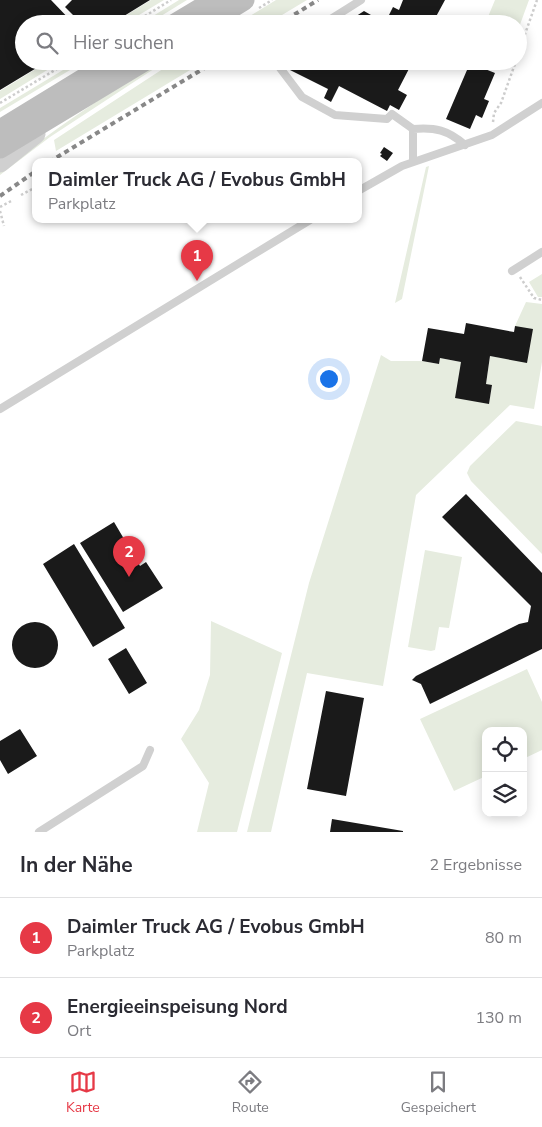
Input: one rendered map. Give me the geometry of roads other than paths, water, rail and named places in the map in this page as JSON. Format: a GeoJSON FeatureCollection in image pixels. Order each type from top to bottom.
{"type":"FeatureCollection","features":[{"type":"Feature","properties":{"kind":"main road"},"geometry":{"type":"LineString","coordinates":[[190,15],[215,0]]}},
{"type":"Feature","properties":{"kind":"main road"},"geometry":{"type":"LineString","coordinates":[[220,15],[244,0]]}},
{"type":"Feature","properties":{"kind":"main road"},"geometry":{"type":"LineString","coordinates":[[0,130],[98,70]]}},
{"type":"Feature","properties":{"kind":"main road"},"geometry":{"type":"LineString","coordinates":[[0,148],[129,70]]}},
{"type":"Feature","properties":{"kind":"street"},"geometry":{"type":"LineString","coordinates":[[0,163],[67,108]]}},
{"type":"Feature","properties":{"kind":"lane"},"geometry":{"type":"LineString","coordinates":[[337,15],[361,0]]}},
{"type":"Feature","properties":{"kind":"lane"},"geometry":{"type":"LineString","coordinates":[[281,70],[302,97],[334,114],[387,119],[392,114],[413,129],[427,128],[452,133],[465,145]]}},
{"type":"Feature","properties":{"kind":"lane"},"geometry":{"type":"LineString","coordinates":[[362,189],[394,169],[413,161],[492,135],[542,103]]}},
{"type":"Feature","properties":{"kind":"lane"},"geometry":{"type":"LineString","coordinates":[[413,129],[413,161]]}},
{"type":"Feature","properties":{"kind":"lane"},"geometry":{"type":"LineString","coordinates":[[0,408],[305,223]]}},
{"type":"Feature","properties":{"kind":"lane"},"geometry":{"type":"LineString","coordinates":[[514,270],[542,252]]}},
{"type":"Feature","properties":{"kind":"lane"},"geometry":{"type":"LineString","coordinates":[[38,832],[143,766],[150,750]]}},
{"type":"Feature","properties":{"kind":"railway"},"geometry":{"type":"LineString","coordinates":[[294,15],[318,0]]}},
{"type":"Feature","properties":{"kind":"railway"},"geometry":{"type":"LineString","coordinates":[[56,158],[201,70]]}},
{"type":"Feature","properties":{"kind":"railway"},"geometry":{"type":"LineString","coordinates":[[0,196],[32,174]]}},
{"type":"Feature","properties":{"kind":"place","name":"Daimler Truck AG / Evobus GmbH"},"geometry":{"type":"Point","coordinates":[197,281]}},
{"type":"Feature","properties":{"kind":"place","name":"Energieeinspeisung Nord"},"geometry":{"type":"Point","coordinates":[129,577]}}]}
